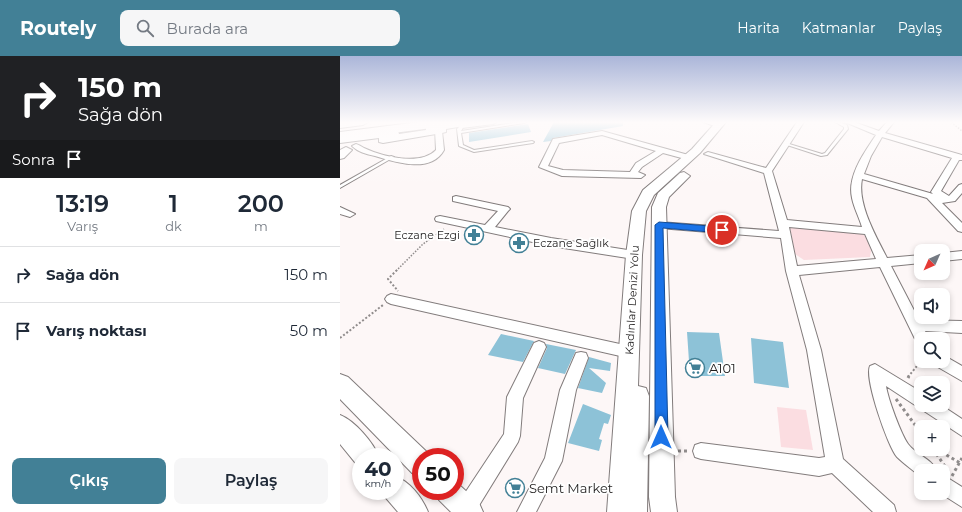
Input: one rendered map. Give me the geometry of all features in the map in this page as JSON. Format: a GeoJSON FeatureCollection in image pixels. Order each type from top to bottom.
{"type":"FeatureCollection","features":[{"type":"Feature","properties":{"kind":"main road"},"geometry":{"type":"LineString","coordinates":[[344,149],[369,143]]}},
{"type":"Feature","properties":{"kind":"main road"},"geometry":{"type":"LineString","coordinates":[[344,149],[374,143]]}},
{"type":"Feature","properties":{"kind":"main road","name":"Kadınlar Denizi Yolu"},"geometry":{"type":"LineString","coordinates":[[623,512],[629,352],[638,211],[646,185],[697,154],[705,143]]}},
{"type":"Feature","properties":{"kind":"main road"},"geometry":{"type":"LineString","coordinates":[[646,185],[659,207],[662,497],[664,512]]}},
{"type":"Feature","properties":{"kind":"main road"},"geometry":{"type":"LineString","coordinates":[[623,512],[646,185]]}},
{"type":"Feature","properties":{"kind":"main road"},"geometry":{"type":"LineString","coordinates":[[646,185],[655,207],[652,240],[651,360],[646,512]]}},
{"type":"Feature","properties":{"kind":"main road"},"geometry":{"type":"LineString","coordinates":[[340,384],[412,455]]}},
{"type":"Feature","properties":{"kind":"main road"},"geometry":{"type":"LineString","coordinates":[[340,426],[359,448]]}},
{"type":"Feature","properties":{"kind":"main road"},"geometry":{"type":"LineString","coordinates":[[404,499],[415,512]]}},
{"type":"Feature","properties":{"kind":"street"},"geometry":{"type":"LineString","coordinates":[[344,149],[414,163],[427,160],[439,152],[441,143]]}},
{"type":"Feature","properties":{"kind":"street"},"geometry":{"type":"LineString","coordinates":[[555,143],[543,167],[562,174],[646,185],[638,165],[661,151]]}},
{"type":"Feature","properties":{"kind":"street"},"geometry":{"type":"LineString","coordinates":[[637,143],[661,151],[697,154],[768,171]]}},
{"type":"Feature","properties":{"kind":"street"},"geometry":{"type":"LineString","coordinates":[[874,143],[858,175],[856,194],[869,231],[883,262],[919,332]]}},
{"type":"Feature","properties":{"kind":"street"},"geometry":{"type":"LineString","coordinates":[[912,143],[960,157],[936,192],[946,200]]}},
{"type":"Feature","properties":{"kind":"street"},"geometry":{"type":"LineString","coordinates":[[786,144],[768,171],[784,229],[792,271],[814,350],[835,464],[887,512]]}},
{"type":"Feature","properties":{"kind":"street"},"geometry":{"type":"LineString","coordinates":[[858,175],[925,194],[962,229]]}},
{"type":"Feature","properties":{"kind":"street"},"geometry":{"type":"LineString","coordinates":[[933,200],[946,200],[956,195],[962,186]]}},
{"type":"Feature","properties":{"kind":"street"},"geometry":{"type":"LineString","coordinates":[[456,199],[505,209],[487,229]]}},
{"type":"Feature","properties":{"kind":"street"},"geometry":{"type":"LineString","coordinates":[[340,210],[350,214]]}},
{"type":"Feature","properties":{"kind":"street"},"geometry":{"type":"LineString","coordinates":[[440,219],[551,242],[634,255]]}},
{"type":"Feature","properties":{"kind":"street"},"geometry":{"type":"LineString","coordinates":[[659,225],[869,231]]}},
{"type":"Feature","properties":{"kind":"street"},"geometry":{"type":"LineString","coordinates":[[950,257],[962,256]]}},
{"type":"Feature","properties":{"kind":"street"},"geometry":{"type":"LineString","coordinates":[[792,271],[914,260]]}},
{"type":"Feature","properties":{"kind":"street"},"geometry":{"type":"LineString","coordinates":[[391,299],[629,352]]}},
{"type":"Feature","properties":{"kind":"street"},"geometry":{"type":"LineString","coordinates":[[916,325],[962,327]]}},
{"type":"Feature","properties":{"kind":"street"},"geometry":{"type":"LineString","coordinates":[[461,504],[512,436],[514,397],[539,346]]}},
{"type":"Feature","properties":{"kind":"street"},"geometry":{"type":"LineString","coordinates":[[526,512],[553,461],[568,390],[581,358]]}},
{"type":"Feature","properties":{"kind":"street"},"geometry":{"type":"LineString","coordinates":[[950,367],[962,374]]}},
{"type":"Feature","properties":{"kind":"street"},"geometry":{"type":"LineString","coordinates":[[914,397],[874,371],[881,400],[902,450],[919,464]]}},
{"type":"Feature","properties":{"kind":"street"},"geometry":{"type":"LineString","coordinates":[[938,412],[962,428]]}},
{"type":"Feature","properties":{"kind":"street"},"geometry":{"type":"LineString","coordinates":[[701,451],[819,467],[835,464]]}},
{"type":"Feature","properties":{"kind":"lane"},"geometry":{"type":"LineString","coordinates":[[461,143],[461,146],[474,151],[524,143]]}},
{"type":"Feature","properties":{"kind":"lane"},"geometry":{"type":"LineString","coordinates":[[786,144],[822,155],[826,154],[835,143]]}},
{"type":"Feature","properties":{"kind":"lane"},"geometry":{"type":"LineString","coordinates":[[340,187],[392,158]]}},
{"type":"Feature","properties":{"kind":"path"},"geometry":{"type":"LineString","coordinates":[[340,338],[391,299],[398,290],[388,279],[423,244],[454,222]]}},
{"type":"Feature","properties":{"kind":"path"},"geometry":{"type":"LineString","coordinates":[[908,378],[916,368]]}},
{"type":"Feature","properties":{"kind":"path"},"geometry":{"type":"LineString","coordinates":[[892,394],[914,424]]}},
{"type":"Feature","properties":{"kind":"path"},"geometry":{"type":"LineString","coordinates":[[677,451],[701,451]]}},
{"type":"Feature","properties":{"kind":"path"},"geometry":{"type":"LineString","coordinates":[[937,456],[952,486]]}},
{"type":"Feature","properties":{"kind":"path"},"geometry":{"type":"LineString","coordinates":[[948,456],[961,463]]}},
{"type":"Feature","properties":{"kind":"path"},"geometry":{"type":"LineString","coordinates":[[952,486],[962,458]]}},
{"type":"Feature","properties":{"kind":"shaded area"},"geometry":{"type":"Polygon","coordinates":[[[790,227],[859,232],[867,237],[871,251],[870,257],[804,260],[795,254],[790,227]]]}},
{"type":"Feature","properties":{"kind":"shaded area"},"geometry":{"type":"Polygon","coordinates":[[[777,407],[806,410],[813,450],[781,447],[777,407]]]}},
{"type":"Feature","properties":{"kind":"building"},"geometry":{"type":"Polygon","coordinates":[[[687,332],[719,333],[725,376],[690,376],[687,332]]]}},
{"type":"Feature","properties":{"kind":"building"},"geometry":{"type":"Polygon","coordinates":[[[501,334],[534,341],[523,362],[488,355],[501,334]]]}},
{"type":"Feature","properties":{"kind":"building"},"geometry":{"type":"Polygon","coordinates":[[[751,338],[783,342],[789,388],[754,383],[751,338]]]}},
{"type":"Feature","properties":{"kind":"building"},"geometry":{"type":"Polygon","coordinates":[[[546,344],[576,350],[565,374],[538,368],[547,348],[546,344]]]}},
{"type":"Feature","properties":{"kind":"building"},"geometry":{"type":"Polygon","coordinates":[[[589,357],[611,363],[610,371],[589,368],[606,383],[602,393],[578,388],[589,357]]]}},
{"type":"Feature","properties":{"kind":"building"},"geometry":{"type":"Polygon","coordinates":[[[583,404],[611,415],[608,424],[604,423],[599,439],[602,440],[599,451],[568,443],[583,404]]]}},
{"type":"Feature","properties":{"kind":"place","name":"Eczane Ezgi"},"geometry":{"type":"Point","coordinates":[474,235]}},
{"type":"Feature","properties":{"kind":"place","name":"Eczane Sağlık"},"geometry":{"type":"Point","coordinates":[519,243]}},
{"type":"Feature","properties":{"kind":"place","name":"A101"},"geometry":{"type":"Point","coordinates":[695,368]}},
{"type":"Feature","properties":{"kind":"place","name":"Semt Market"},"geometry":{"type":"Point","coordinates":[515,488]}},
{"type":"Feature","properties":{"kind":"route"},"geometry":{"type":"LineString","coordinates":[[661,437],[659,225],[722,230]]}}]}
